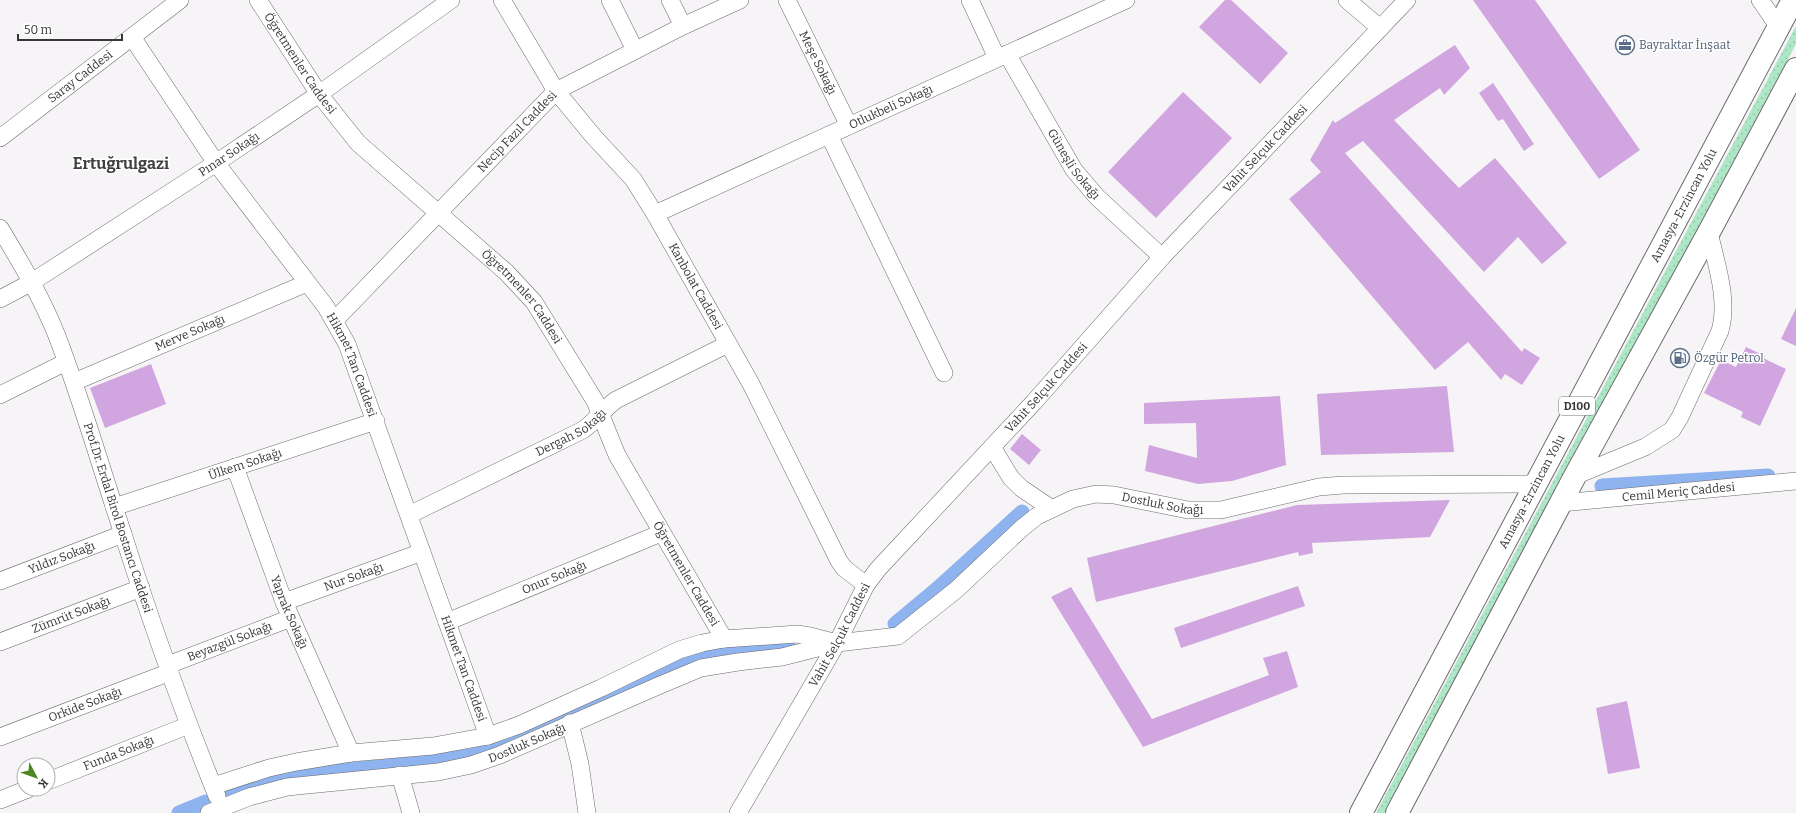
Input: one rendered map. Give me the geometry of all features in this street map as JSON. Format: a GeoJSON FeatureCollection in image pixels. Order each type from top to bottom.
{"type":"FeatureCollection","features":[{"type":"Feature","properties":{"kind":"highway","name":"Amasya-Erzincan Yolu"},"geometry":{"type":"LineString","coordinates":[[1361,813],[1793,0]]}},
{"type":"Feature","properties":{"kind":"highway","name":"D100"},"geometry":{"type":"LineString","coordinates":[[1397,813],[1560,503],[1709,232],[1796,69]]}},
{"type":"Feature","properties":{"kind":"street","name":"Saray Caddesi"},"geometry":{"type":"LineString","coordinates":[[0,138],[180,0]]}},
{"type":"Feature","properties":{"kind":"street","name":"Öğretmenler Caddesi"},"geometry":{"type":"LineString","coordinates":[[258,0],[319,94],[358,143],[439,212],[506,272],[534,302],[596,401],[617,455],[724,639]]}},
{"type":"Feature","properties":{"kind":"street","name":"Pınar Sokağı"},"geometry":{"type":"LineString","coordinates":[[0,299],[32,282],[216,163],[319,94],[451,0]]}},
{"type":"Feature","properties":{"kind":"street","name":"Kanbolat Caddesi"},"geometry":{"type":"LineString","coordinates":[[502,0],[556,91],[594,137],[633,179],[655,214],[772,424],[839,561],[844,568],[866,585]]}},
{"type":"Feature","properties":{"kind":"street"},"geometry":{"type":"LineString","coordinates":[[610,0],[635,50]]}},
{"type":"Feature","properties":{"kind":"street"},"geometry":{"type":"LineString","coordinates":[[670,0],[684,26]]}},
{"type":"Feature","properties":{"kind":"street","name":"Necip Fazıl Caddesi"},"geometry":{"type":"LineString","coordinates":[[334,320],[556,91],[635,50],[740,0]]}},
{"type":"Feature","properties":{"kind":"street","name":"Meşe Sokağı"},"geometry":{"type":"LineString","coordinates":[[787,0],[849,126]]}},
{"type":"Feature","properties":{"kind":"street","name":"Güneşli Sokağı"},"geometry":{"type":"LineString","coordinates":[[970,0],[1002,56],[1074,170],[1097,197],[1162,257]]}},
{"type":"Feature","properties":{"kind":"street","name":"Otlukbeli Sokağı"},"geometry":{"type":"LineString","coordinates":[[655,214],[1126,0]]}},
{"type":"Feature","properties":{"kind":"street"},"geometry":{"type":"LineString","coordinates":[[1347,0],[1380,28]]}},
{"type":"Feature","properties":{"kind":"street","name":"Vahit Selçuk Caddesi"},"geometry":{"type":"LineString","coordinates":[[738,813],[837,643],[866,585],[878,569],[1034,402],[1162,257],[1407,0]]}},
{"type":"Feature","properties":{"kind":"street"},"geometry":{"type":"LineString","coordinates":[[1760,0],[1778,26]]}},
{"type":"Feature","properties":{"kind":"street","name":"Hikmet Tan Caddesi"},"geometry":{"type":"LineString","coordinates":[[132,37],[216,163],[334,320],[347,344],[376,421],[488,736]]}},
{"type":"Feature","properties":{"kind":"street"},"geometry":{"type":"LineString","coordinates":[[829,135],[944,373]]}},
{"type":"Feature","properties":{"kind":"street","name":"Prof.Dr. Erdal Birol Bostancı Caddesi"},"geometry":{"type":"LineString","coordinates":[[0,228],[32,282],[57,336],[74,382],[141,588],[189,725],[213,786],[218,811]]}},
{"type":"Feature","properties":{"kind":"street"},"geometry":{"type":"LineString","coordinates":[[1575,476],[1645,447],[1672,430],[1680,417],[1720,331],[1724,318],[1724,303],[1709,232]]}},
{"type":"Feature","properties":{"kind":"street","name":"Merve Sokağı"},"geometry":{"type":"LineString","coordinates":[[74,382],[307,283]]}},
{"type":"Feature","properties":{"kind":"street","name":"Dergah Sokağı"},"geometry":{"type":"LineString","coordinates":[[409,515],[582,431],[594,422],[607,407],[629,392],[728,344]]}},
{"type":"Feature","properties":{"kind":"street"},"geometry":{"type":"LineString","coordinates":[[0,395],[66,362]]}},
{"type":"Feature","properties":{"kind":"street","name":"Ülkem Sokağı"},"geometry":{"type":"LineString","coordinates":[[114,507],[376,421]]}},
{"type":"Feature","properties":{"kind":"street"},"geometry":{"type":"LineString","coordinates":[[992,447],[1011,478],[1021,488],[1052,509]]}},
{"type":"Feature","properties":{"kind":"street","name":"Yaprak Sokağı"},"geometry":{"type":"LineString","coordinates":[[235,468],[288,610],[351,753]]}},
{"type":"Feature","properties":{"kind":"street","name":"Cemil Meriç Caddesi"},"geometry":{"type":"LineString","coordinates":[[1560,503],[1796,481]]}},
{"type":"Feature","properties":{"kind":"street","name":"Dostluk Sokağı"},"geometry":{"type":"LineString","coordinates":[[218,811],[249,797],[288,787],[438,772],[471,765],[500,755],[570,723],[701,668],[782,657],[837,643],[898,636],[956,590],[1022,528],[1037,516],[1073,499],[1096,494],[1114,495],[1188,510],[1206,511],[1221,510],[1319,487],[1343,485],[1536,484]]}},
{"type":"Feature","properties":{"kind":"street","name":"Onur Sokağı"},"geometry":{"type":"LineString","coordinates":[[447,622],[661,533]]}},
{"type":"Feature","properties":{"kind":"street","name":"Yıldız Sokağı"},"geometry":{"type":"LineString","coordinates":[[0,581],[123,534]]}},
{"type":"Feature","properties":{"kind":"street","name":"Nur Sokağı"},"geometry":{"type":"LineString","coordinates":[[288,610],[422,552]]}},
{"type":"Feature","properties":{"kind":"street","name":"Zümrüt Sokağı"},"geometry":{"type":"LineString","coordinates":[[0,642],[141,588]]}},
{"type":"Feature","properties":{"kind":"street","name":"Beyazgül Sokağı"},"geometry":{"type":"LineString","coordinates":[[169,668],[288,610]]}},
{"type":"Feature","properties":{"kind":"street","name":"Dostluk Sokağı"},"geometry":{"type":"LineString","coordinates":[[213,786],[269,768],[351,753],[458,743],[488,736],[518,725],[601,688],[679,650],[702,643],[724,639],[797,634],[837,643]]}},
{"type":"Feature","properties":{"kind":"street","name":"Orkide Sokağı"},"geometry":{"type":"LineString","coordinates":[[0,737],[169,668]]}},
{"type":"Feature","properties":{"kind":"street"},"geometry":{"type":"LineString","coordinates":[[570,723],[580,764],[587,813]]}},
{"type":"Feature","properties":{"kind":"street","name":"Funda Sokağı"},"geometry":{"type":"LineString","coordinates":[[56,778],[189,725]]}},
{"type":"Feature","properties":{"kind":"street"},"geometry":{"type":"LineString","coordinates":[[400,775],[411,813]]}},
{"type":"Feature","properties":{"kind":"street"},"geometry":{"type":"LineString","coordinates":[[0,800],[16,794]]}},
{"type":"Feature","properties":{"kind":"green space"},"geometry":{"type":"Polygon","coordinates":[[[1796,26],[1796,44],[1386,813],[1376,813],[1796,26]]]}},
{"type":"Feature","properties":{"kind":"building"},"geometry":{"type":"Polygon","coordinates":[[[1225,0],[1231,0],[1288,53],[1260,84],[1199,27],[1225,0]]]}},
{"type":"Feature","properties":{"kind":"building"},"geometry":{"type":"Polygon","coordinates":[[[1473,0],[1535,0],[1640,150],[1599,179],[1473,0]]]}},
{"type":"Feature","properties":{"kind":"building"},"geometry":{"type":"Polygon","coordinates":[[[1455,45],[1470,68],[1444,95],[1440,88],[1394,120],[1459,188],[1495,158],[1567,243],[1542,264],[1518,237],[1484,272],[1363,141],[1345,153],[1522,352],[1524,348],[1540,358],[1522,385],[1505,374],[1501,380],[1468,342],[1435,370],[1289,199],[1321,172],[1310,160],[1333,120],[1335,123],[1455,45]]]}},
{"type":"Feature","properties":{"kind":"building"},"geometry":{"type":"Polygon","coordinates":[[[1493,83],[1534,144],[1524,151],[1503,119],[1498,121],[1479,93],[1493,83]]]}},
{"type":"Feature","properties":{"kind":"building"},"geometry":{"type":"Polygon","coordinates":[[[1183,92],[1232,138],[1156,218],[1108,172],[1183,92]]]}},
{"type":"Feature","properties":{"kind":"building"},"geometry":{"type":"Polygon","coordinates":[[[1796,308],[1796,346],[1781,339],[1796,308]]]}},
{"type":"Feature","properties":{"kind":"building"},"geometry":{"type":"Polygon","coordinates":[[[1746,347],[1765,356],[1763,358],[1786,369],[1760,426],[1741,417],[1743,412],[1704,393],[1721,360],[1736,367],[1746,347]]]}},
{"type":"Feature","properties":{"kind":"building"},"geometry":{"type":"Polygon","coordinates":[[[151,364],[166,404],[105,428],[90,388],[151,364]]]}},
{"type":"Feature","properties":{"kind":"building"},"geometry":{"type":"Polygon","coordinates":[[[1447,386],[1454,452],[1321,455],[1317,394],[1447,386]]]}},
{"type":"Feature","properties":{"kind":"building"},"geometry":{"type":"Polygon","coordinates":[[[1280,396],[1286,465],[1232,481],[1198,484],[1145,471],[1149,445],[1197,458],[1196,423],[1144,424],[1144,403],[1280,396]]]}},
{"type":"Feature","properties":{"kind":"building"},"geometry":{"type":"Polygon","coordinates":[[[1022,434],[1041,450],[1029,465],[1010,449],[1022,434]]]}},
{"type":"Feature","properties":{"kind":"building"},"geometry":{"type":"Polygon","coordinates":[[[1450,500],[1430,537],[1312,543],[1313,553],[1299,556],[1298,552],[1096,602],[1087,558],[1297,505],[1450,500]]]}},
{"type":"Feature","properties":{"kind":"building"},"geometry":{"type":"Polygon","coordinates":[[[1298,586],[1305,606],[1181,648],[1174,628],[1298,586]]]}},
{"type":"Feature","properties":{"kind":"building"},"geometry":{"type":"Polygon","coordinates":[[[1071,587],[1152,719],[1269,675],[1263,658],[1287,651],[1298,687],[1143,747],[1051,597],[1071,587]]]}},
{"type":"Feature","properties":{"kind":"building"},"geometry":{"type":"Polygon","coordinates":[[[1627,701],[1640,768],[1608,774],[1596,708],[1627,701]]]}},
{"type":"Feature","properties":{"kind":"waterway"},"geometry":{"type":"LineString","coordinates":[[1602,486],[1768,476]]}},
{"type":"Feature","properties":{"kind":"waterway"},"geometry":{"type":"LineString","coordinates":[[895,624],[937,589],[1022,512]]}},
{"type":"Feature","properties":{"kind":"waterway"},"geometry":{"type":"LineString","coordinates":[[229,792],[253,784],[289,777],[420,763],[476,755],[703,657],[788,646]]}},
{"type":"Feature","properties":{"kind":"waterway"},"geometry":{"type":"LineString","coordinates":[[179,813],[206,802]]}},
{"type":"Feature","properties":{"kind":"place","name":"Bayraktar İnşaat"},"geometry":{"type":"Point","coordinates":[1625,45]}},
{"type":"Feature","properties":{"kind":"place","name":"Özgür Petrol"},"geometry":{"type":"Point","coordinates":[1680,358]}},
{"type":"Feature","properties":{"kind":"district","name":"Ertuğrulgazi"},"geometry":{"type":"Point","coordinates":[121,163]}}]}
